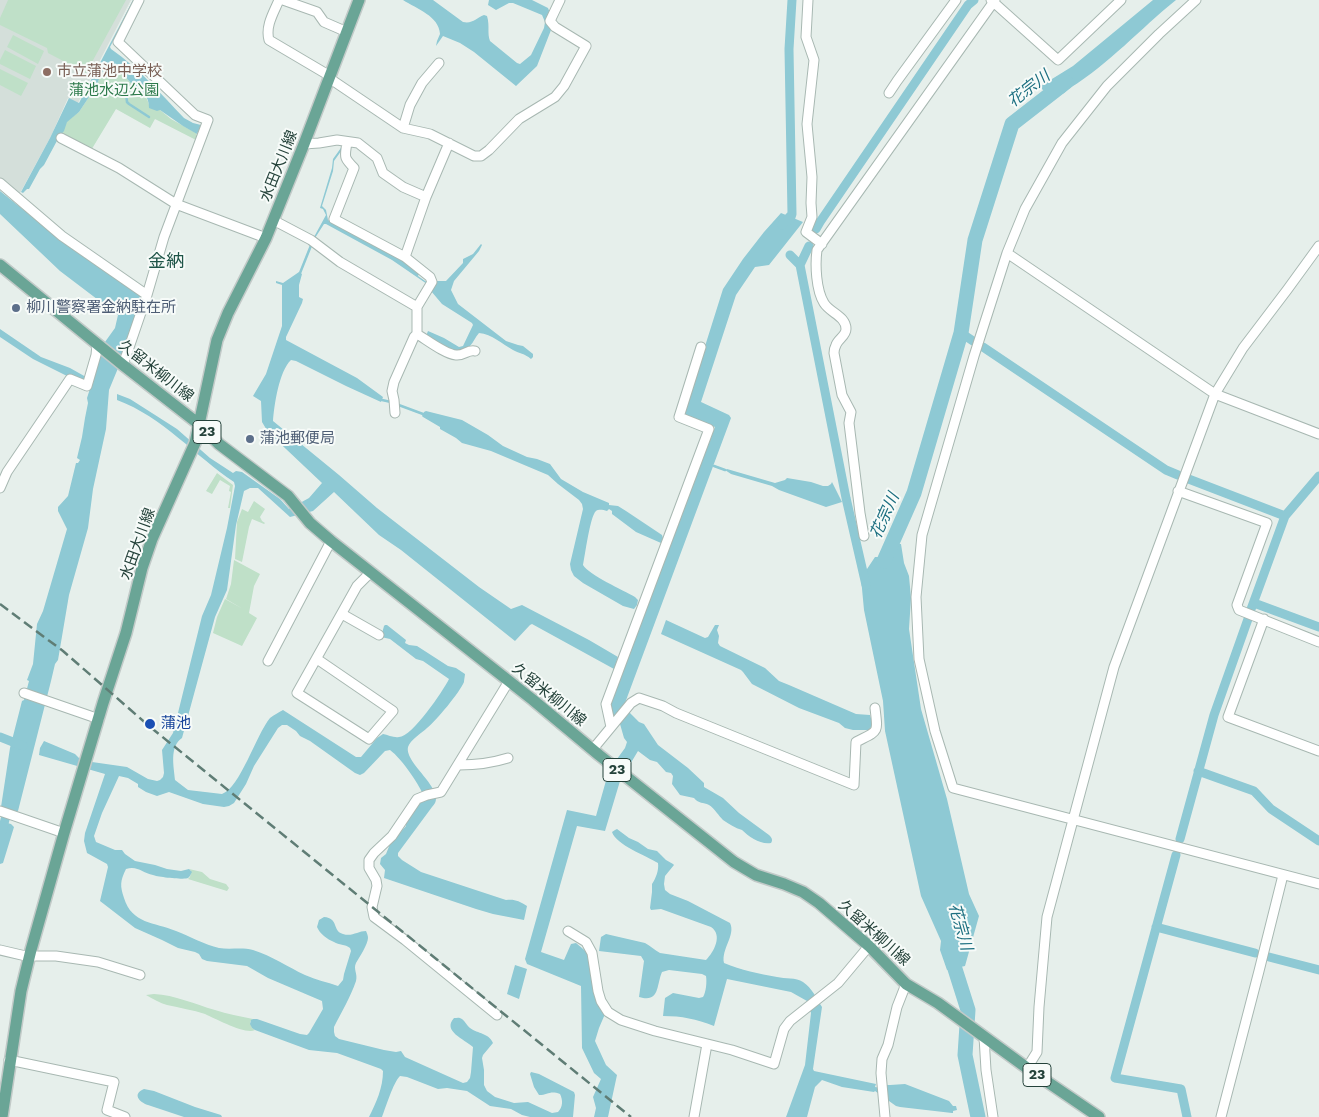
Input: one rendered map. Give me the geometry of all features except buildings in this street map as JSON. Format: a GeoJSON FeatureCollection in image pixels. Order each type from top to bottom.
{"type":"FeatureCollection","features":[{"type":"Feature","properties":{"kind":"main road","name":"水田大川線"},"geometry":{"type":"LineString","coordinates":[[2,1117],[9,1060],[21,991],[64,833],[126,633],[142,568],[152,540],[193,447],[200,425],[217,340],[228,313],[266,238],[359,0]]}},
{"type":"Feature","properties":{"kind":"main road","name":"久留米柳川線"},"geometry":{"type":"LineString","coordinates":[[0,265],[200,425],[219,444],[288,496],[310,523],[331,541],[734,862],[756,875],[803,892],[869,946],[906,984],[938,1002],[1027,1068],[1099,1117]]}},
{"type":"Feature","properties":{"kind":"street"},"geometry":{"type":"LineString","coordinates":[[123,365],[147,295],[164,237],[208,120],[195,115],[118,42],[139,0]]}},
{"type":"Feature","properties":{"kind":"street"},"geometry":{"type":"LineString","coordinates":[[347,32],[324,22],[317,12],[281,0],[270,23],[268,36],[269,40],[330,77],[403,128],[430,134],[474,156],[481,156],[519,119],[555,96],[564,86],[586,46],[555,26],[550,20],[560,0]]}},
{"type":"Feature","properties":{"kind":"street"},"geometry":{"type":"LineString","coordinates":[[808,0],[806,36],[814,60],[807,124],[812,176],[812,217],[806,232],[822,244]]}},
{"type":"Feature","properties":{"kind":"street"},"geometry":{"type":"LineString","coordinates":[[889,93],[956,0]]}},
{"type":"Feature","properties":{"kind":"street"},"geometry":{"type":"LineString","coordinates":[[864,536],[849,422],[851,412],[842,395],[834,353],[835,346],[845,333],[846,328],[843,319],[824,304],[816,275],[817,250],[993,1],[1058,60],[1121,0]]}},
{"type":"Feature","properties":{"kind":"street"},"geometry":{"type":"LineString","coordinates":[[1196,0],[1158,34],[1107,86],[1062,143],[1025,209],[1007,253],[974,356],[922,535],[916,597],[919,659],[935,731],[953,788],[1319,884]]}},
{"type":"Feature","properties":{"kind":"street"},"geometry":{"type":"LineString","coordinates":[[403,128],[410,105],[418,90],[439,63]]}},
{"type":"Feature","properties":{"kind":"street"},"geometry":{"type":"LineString","coordinates":[[61,138],[120,168],[176,204],[266,238]]}},
{"type":"Feature","properties":{"kind":"street"},"geometry":{"type":"LineString","coordinates":[[304,144],[336,140],[358,143],[377,158],[383,173],[402,187],[426,197]]}},
{"type":"Feature","properties":{"kind":"street"},"geometry":{"type":"LineString","coordinates":[[347,142],[346,160],[354,168],[334,219],[405,258],[430,277],[432,282],[417,307],[417,334],[394,382],[392,391],[395,413]]}},
{"type":"Feature","properties":{"kind":"street"},"geometry":{"type":"LineString","coordinates":[[405,258],[426,197],[449,143]]}},
{"type":"Feature","properties":{"kind":"street"},"geometry":{"type":"LineString","coordinates":[[0,183],[62,236],[147,295]]}},
{"type":"Feature","properties":{"kind":"street"},"geometry":{"type":"LineString","coordinates":[[273,220],[311,240],[340,262],[417,307]]}},
{"type":"Feature","properties":{"kind":"street"},"geometry":{"type":"LineString","coordinates":[[1027,1068],[1037,1052],[1047,917],[1114,667],[1215,394],[1243,348],[1319,246]]}},
{"type":"Feature","properties":{"kind":"street"},"geometry":{"type":"LineString","coordinates":[[1007,253],[1215,394],[1319,434]]}},
{"type":"Feature","properties":{"kind":"street"},"geometry":{"type":"LineString","coordinates":[[417,334],[451,354],[460,356],[471,350],[475,351]]}},
{"type":"Feature","properties":{"kind":"street"},"geometry":{"type":"LineString","coordinates":[[0,488],[7,472],[70,379],[87,386],[99,346]]}},
{"type":"Feature","properties":{"kind":"street"},"geometry":{"type":"LineString","coordinates":[[611,727],[606,704],[709,429],[679,417],[701,347]]}},
{"type":"Feature","properties":{"kind":"street"},"geometry":{"type":"LineString","coordinates":[[1178,491],[1267,523],[1237,605],[1240,610],[1319,642]]}},
{"type":"Feature","properties":{"kind":"street"},"geometry":{"type":"LineString","coordinates":[[268,661],[331,541]]}},
{"type":"Feature","properties":{"kind":"street"},"geometry":{"type":"LineString","coordinates":[[316,659],[393,711],[369,739],[297,693],[316,659],[342,614],[357,586],[371,572]]}},
{"type":"Feature","properties":{"kind":"street"},"geometry":{"type":"LineString","coordinates":[[342,614],[379,635]]}},
{"type":"Feature","properties":{"kind":"street"},"geometry":{"type":"LineString","coordinates":[[1264,619],[1228,717],[1319,751]]}},
{"type":"Feature","properties":{"kind":"street"},"geometry":{"type":"LineString","coordinates":[[497,1016],[374,917],[372,907],[377,886],[376,880],[369,868],[369,860],[392,836],[417,799],[441,792],[509,681]]}},
{"type":"Feature","properties":{"kind":"street"},"geometry":{"type":"LineString","coordinates":[[24,693],[99,719]]}},
{"type":"Feature","properties":{"kind":"street"},"geometry":{"type":"LineString","coordinates":[[593,749],[631,703],[639,698],[663,706],[854,785],[856,742],[874,732],[877,727],[875,708]]}},
{"type":"Feature","properties":{"kind":"street"},"geometry":{"type":"LineString","coordinates":[[459,765],[474,765],[508,758]]}},
{"type":"Feature","properties":{"kind":"street"},"geometry":{"type":"LineString","coordinates":[[0,812],[64,833]]}},
{"type":"Feature","properties":{"kind":"street"},"geometry":{"type":"LineString","coordinates":[[1221,1117],[1283,875]]}},
{"type":"Feature","properties":{"kind":"street"},"geometry":{"type":"LineString","coordinates":[[568,931],[586,942],[592,953],[600,1000],[608,1012],[621,1020],[655,1031],[774,1064],[784,1029],[790,1021],[838,983],[869,946]]}},
{"type":"Feature","properties":{"kind":"street"},"geometry":{"type":"LineString","coordinates":[[0,950],[30,957],[56,956],[98,962],[140,975]]}},
{"type":"Feature","properties":{"kind":"street"},"geometry":{"type":"LineString","coordinates":[[885,1117],[881,1073],[882,1059],[888,1045],[897,1007],[906,984]]}},
{"type":"Feature","properties":{"kind":"street"},"geometry":{"type":"LineString","coordinates":[[980,1033],[994,1117]]}},
{"type":"Feature","properties":{"kind":"street"},"geometry":{"type":"LineString","coordinates":[[694,1117],[707,1044]]}},
{"type":"Feature","properties":{"kind":"street"},"geometry":{"type":"LineString","coordinates":[[9,1060],[114,1082],[107,1110],[125,1117]]}},
{"type":"Feature","properties":{"kind":"shaded area","name":"市立蒲池中学校"},"geometry":{"type":"Polygon","coordinates":[[[0,0],[131,0],[78,103],[68,98],[51,136],[19,195],[0,178],[0,0]]]}},
{"type":"Feature","properties":{"kind":"green space"},"geometry":{"type":"Polygon","coordinates":[[[8,0],[126,0],[86,73],[48,53],[47,48],[0,25],[0,18],[8,0]]]}},
{"type":"Feature","properties":{"kind":"green space"},"geometry":{"type":"Polygon","coordinates":[[[13,35],[44,51],[38,64],[7,47],[13,35]]]}},
{"type":"Feature","properties":{"kind":"green space"},"geometry":{"type":"Polygon","coordinates":[[[5,50],[36,66],[30,79],[0,64],[5,50]]]}},
{"type":"Feature","properties":{"kind":"green space","name":"蒲池水辺公園"},"geometry":{"type":"Polygon","coordinates":[[[136,65],[138,67],[132,72],[135,80],[131,84],[145,95],[149,105],[196,133],[196,140],[155,119],[150,128],[116,109],[90,152],[60,135],[67,121],[79,112],[106,68],[120,71],[130,82],[132,80],[129,72],[136,65]]]}},
{"type":"Feature","properties":{"kind":"green space"},"geometry":{"type":"Polygon","coordinates":[[[0,69],[28,83],[21,96],[0,85],[0,69]]]}},
{"type":"Feature","properties":{"kind":"green space"},"geometry":{"type":"Polygon","coordinates":[[[217,473],[233,485],[230,508],[228,508],[231,492],[229,491],[230,486],[220,480],[212,494],[206,491],[217,473]]]}},
{"type":"Feature","properties":{"kind":"green space"},"geometry":{"type":"Polygon","coordinates":[[[254,501],[265,509],[260,517],[265,523],[252,519],[242,562],[235,559],[237,522],[242,509],[248,512],[254,501]]]}},
{"type":"Feature","properties":{"kind":"green space"},"geometry":{"type":"Polygon","coordinates":[[[234,560],[260,574],[254,586],[249,613],[257,618],[242,646],[213,633],[217,617],[225,599],[243,609],[226,599],[231,584],[234,560]]]}},
{"type":"Feature","properties":{"kind":"green space"},"geometry":{"type":"Polygon","coordinates":[[[189,869],[202,872],[210,879],[226,884],[229,888],[227,891],[188,879],[191,871],[189,869]]]}},
{"type":"Feature","properties":{"kind":"green space"},"geometry":{"type":"Polygon","coordinates":[[[154,994],[177,998],[253,1019],[250,1022],[255,1030],[238,1028],[205,1014],[164,1004],[146,995],[154,994]]]}},
{"type":"Feature","properties":{"kind":"water"},"geometry":{"type":"Polygon","coordinates":[[[133,0],[110,47],[140,73],[184,118],[201,125],[197,134],[160,110],[157,111],[149,108],[146,96],[121,71],[115,68],[105,68],[97,85],[79,112],[67,122],[64,131],[29,189],[23,193],[21,192],[69,98],[79,103],[133,0]]]}},
{"type":"Feature","properties":{"kind":"water"},"geometry":{"type":"Polygon","coordinates":[[[403,0],[433,0],[463,22],[469,22],[484,15],[487,16],[490,41],[520,64],[531,55],[544,28],[545,22],[542,15],[513,3],[509,3],[496,10],[488,5],[489,0],[532,0],[548,8],[551,30],[537,66],[516,86],[460,43],[443,36],[436,46],[440,34],[436,22],[403,0]]]}},
{"type":"Feature","properties":{"kind":"water"},"geometry":{"type":"Polygon","coordinates":[[[1153,0],[1176,0],[1098,68],[1064,93],[1053,97],[1039,87],[1073,66],[1153,0]]]}},
{"type":"Feature","properties":{"kind":"water"},"geometry":{"type":"Polygon","coordinates":[[[343,145],[344,147],[334,161],[333,171],[322,206],[326,210],[328,220],[400,259],[419,274],[418,276],[427,284],[392,260],[326,224],[314,237],[326,215],[323,209],[320,208],[333,159],[343,145]]]}},
{"type":"Feature","properties":{"kind":"water"},"geometry":{"type":"Polygon","coordinates":[[[0,191],[61,240],[142,297],[128,344],[109,390],[106,429],[93,489],[88,528],[69,595],[58,660],[55,664],[18,811],[15,812],[1,807],[10,748],[29,681],[27,680],[33,664],[37,624],[43,611],[67,529],[58,511],[58,507],[68,496],[76,463],[80,460],[77,458],[88,403],[87,398],[100,354],[105,342],[115,328],[118,315],[60,271],[0,214],[0,191]]]}},
{"type":"Feature","properties":{"kind":"water"},"geometry":{"type":"Polygon","coordinates":[[[781,213],[803,222],[769,265],[755,267],[736,295],[701,402],[729,415],[731,418],[625,703],[625,708],[639,722],[644,724],[658,745],[688,768],[704,783],[704,787],[723,798],[739,813],[769,835],[772,841],[771,843],[763,843],[755,840],[742,830],[723,820],[709,805],[699,802],[694,798],[680,795],[672,784],[673,776],[671,773],[666,772],[657,762],[650,760],[638,751],[620,781],[605,831],[577,826],[541,952],[564,960],[571,944],[576,943],[589,954],[605,1014],[595,1041],[606,1065],[617,1075],[608,1117],[594,1117],[596,1108],[593,1097],[601,1079],[594,1073],[582,1048],[581,986],[527,964],[525,959],[567,810],[596,816],[609,770],[625,748],[627,742],[620,724],[614,719],[610,706],[715,427],[684,413],[723,289],[743,259],[781,213]]]}},
{"type":"Feature","properties":{"kind":"water"},"geometry":{"type":"Polygon","coordinates":[[[481,244],[479,251],[454,281],[451,290],[458,304],[506,341],[523,346],[533,354],[531,359],[493,337],[484,334],[479,333],[470,346],[465,350],[459,351],[448,349],[426,336],[428,331],[459,347],[463,346],[473,325],[472,323],[442,304],[431,291],[435,281],[446,281],[463,263],[463,259],[473,254],[481,244]]]}},
{"type":"Feature","properties":{"kind":"water"},"geometry":{"type":"Polygon","coordinates":[[[299,272],[302,274],[299,285],[299,297],[303,299],[286,340],[357,378],[383,397],[381,402],[291,360],[280,380],[273,421],[377,508],[479,587],[511,609],[522,605],[618,657],[614,669],[532,624],[515,641],[401,550],[379,535],[334,492],[313,511],[290,517],[258,488],[250,488],[244,491],[236,525],[227,590],[215,617],[182,738],[175,747],[173,763],[175,780],[188,790],[222,794],[229,790],[241,772],[270,718],[283,710],[356,757],[361,757],[377,738],[383,734],[393,737],[405,735],[427,712],[449,679],[423,661],[416,659],[390,639],[381,637],[384,626],[387,625],[406,640],[405,643],[417,646],[448,666],[456,668],[465,674],[462,687],[453,699],[436,719],[409,744],[409,754],[431,786],[436,801],[398,853],[398,856],[421,872],[506,900],[522,903],[527,906],[524,920],[476,909],[384,878],[385,870],[380,864],[381,858],[386,854],[390,844],[406,826],[406,819],[425,799],[415,780],[400,759],[390,750],[385,751],[360,775],[300,736],[287,725],[282,725],[278,728],[254,766],[246,784],[234,803],[229,806],[203,804],[169,792],[157,796],[146,792],[128,778],[119,776],[94,836],[96,842],[115,850],[122,850],[135,861],[167,869],[181,871],[189,869],[192,872],[189,877],[182,879],[156,876],[133,868],[126,869],[121,887],[128,907],[138,917],[208,945],[223,949],[245,949],[260,952],[305,975],[338,986],[343,980],[351,951],[350,948],[326,938],[317,927],[319,920],[324,917],[329,918],[343,934],[349,935],[366,931],[368,941],[355,965],[356,981],[334,1027],[335,1036],[339,1039],[384,1050],[401,1051],[405,1057],[463,1083],[467,1082],[470,1078],[473,1047],[452,1031],[451,1023],[454,1018],[460,1018],[473,1030],[489,1037],[493,1043],[482,1058],[484,1085],[487,1091],[495,1097],[514,1103],[528,1102],[552,1113],[558,1112],[562,1103],[560,1094],[539,1095],[534,1087],[530,1074],[531,1072],[539,1074],[574,1092],[573,1117],[530,1117],[511,1109],[490,1106],[467,1091],[447,1088],[438,1089],[400,1076],[392,1089],[382,1117],[369,1117],[377,1101],[383,1077],[381,1069],[337,1053],[309,1050],[255,1030],[250,1024],[251,1020],[257,1019],[307,1035],[323,1009],[322,1001],[268,978],[247,966],[202,959],[195,952],[178,948],[135,928],[100,901],[108,867],[107,864],[87,853],[84,841],[105,774],[39,755],[44,741],[75,754],[80,759],[127,767],[148,779],[157,781],[163,777],[162,750],[173,733],[202,616],[211,595],[227,528],[235,486],[234,482],[149,416],[117,400],[117,394],[130,399],[177,429],[210,458],[233,473],[236,471],[242,472],[280,499],[289,509],[309,498],[322,483],[268,432],[262,422],[261,401],[253,396],[266,374],[282,326],[282,285],[276,283],[276,281],[283,283],[299,272]]]}},
{"type":"Feature","properties":{"kind":"water"},"geometry":{"type":"Polygon","coordinates":[[[0,329],[41,357],[70,368],[86,377],[83,384],[33,359],[0,337],[0,329]]]}},
{"type":"Feature","properties":{"kind":"water"},"geometry":{"type":"Polygon","coordinates":[[[426,411],[462,420],[503,446],[527,457],[550,464],[561,479],[583,492],[609,503],[609,505],[618,506],[662,535],[661,543],[636,532],[612,514],[612,511],[609,509],[607,511],[597,510],[594,514],[583,565],[599,578],[635,597],[638,600],[634,609],[623,606],[574,576],[570,564],[583,509],[579,500],[548,475],[491,451],[462,443],[423,417],[426,411]]]}},
{"type":"Feature","properties":{"kind":"water"},"geometry":{"type":"Polygon","coordinates":[[[725,470],[775,483],[787,478],[823,486],[828,486],[832,482],[842,502],[826,507],[772,486],[731,474],[725,470]]]}},
{"type":"Feature","properties":{"kind":"water"},"geometry":{"type":"Polygon","coordinates":[[[888,542],[901,544],[904,563],[909,576],[911,598],[909,629],[921,709],[947,799],[969,894],[979,916],[965,966],[947,970],[940,950],[941,941],[921,896],[885,731],[883,701],[864,610],[861,578],[875,557],[881,557],[888,542]]]}},
{"type":"Feature","properties":{"kind":"water"},"geometry":{"type":"Polygon","coordinates":[[[666,620],[705,638],[708,637],[715,625],[719,625],[717,630],[720,646],[765,668],[779,681],[856,714],[870,715],[871,727],[869,730],[845,728],[839,723],[799,708],[752,684],[741,670],[661,634],[666,620]]]}},
{"type":"Feature","properties":{"kind":"water"},"geometry":{"type":"Polygon","coordinates":[[[0,821],[11,824],[14,827],[3,863],[0,864],[0,821]]]}},
{"type":"Feature","properties":{"kind":"water"},"geometry":{"type":"Polygon","coordinates":[[[617,829],[648,849],[657,851],[674,865],[665,876],[665,890],[730,923],[731,932],[724,963],[757,973],[780,978],[797,979],[812,990],[822,1007],[814,1071],[876,1084],[875,1087],[881,1088],[882,1085],[905,1084],[949,1101],[953,1106],[956,1106],[957,1110],[952,1113],[900,1107],[875,1091],[842,1087],[822,1080],[815,1087],[807,1117],[786,1117],[805,1065],[811,1013],[807,1001],[791,992],[727,979],[714,1026],[689,1018],[663,1016],[665,998],[673,993],[699,998],[703,997],[706,987],[706,976],[702,974],[669,970],[662,972],[656,992],[651,998],[639,997],[644,961],[641,956],[599,951],[601,937],[606,934],[645,943],[660,953],[706,960],[712,953],[717,939],[715,930],[711,927],[661,909],[651,910],[652,884],[657,874],[658,863],[619,841],[612,832],[617,829]]]}},
{"type":"Feature","properties":{"kind":"water"},"geometry":{"type":"Polygon","coordinates":[[[515,965],[527,969],[519,999],[507,994],[515,965]]]}},
{"type":"Feature","properties":{"kind":"water"},"geometry":{"type":"Polygon","coordinates":[[[144,1089],[221,1115],[222,1117],[184,1117],[148,1105],[138,1098],[138,1093],[144,1089]]]}},
{"type":"Feature","properties":{"kind":"waterway"},"geometry":{"type":"LineString","coordinates":[[790,220],[792,214],[789,49],[792,0]]}},
{"type":"Feature","properties":{"kind":"waterway"},"geometry":{"type":"LineString","coordinates":[[816,229],[968,5],[974,0]]}},
{"type":"Feature","properties":{"kind":"waterway","name":"花宗川"},"geometry":{"type":"LineString","coordinates":[[884,561],[914,493],[961,333],[975,240],[1012,124],[1066,82]]}},
{"type":"Feature","properties":{"kind":"waterway"},"geometry":{"type":"LineString","coordinates":[[134,83],[126,93],[127,102],[149,117]]}},
{"type":"Feature","properties":{"kind":"waterway"},"geometry":{"type":"LineString","coordinates":[[782,225],[792,214]]}},
{"type":"Feature","properties":{"kind":"waterway"},"geometry":{"type":"LineString","coordinates":[[300,273],[312,243]]}},
{"type":"Feature","properties":{"kind":"waterway"},"geometry":{"type":"LineString","coordinates":[[800,265],[809,246]]}},
{"type":"Feature","properties":{"kind":"waterway"},"geometry":{"type":"LineString","coordinates":[[790,255],[800,265],[846,498],[866,585]]}},
{"type":"Feature","properties":{"kind":"waterway"},"geometry":{"type":"LineString","coordinates":[[961,333],[973,341]]}},
{"type":"Feature","properties":{"kind":"waterway"},"geometry":{"type":"LineString","coordinates":[[983,347],[1166,470],[1178,475]]}},
{"type":"Feature","properties":{"kind":"waterway"},"geometry":{"type":"LineString","coordinates":[[382,400],[391,402]]}},
{"type":"Feature","properties":{"kind":"waterway"},"geometry":{"type":"LineString","coordinates":[[396,404],[423,414]]}},
{"type":"Feature","properties":{"kind":"waterway"},"geometry":{"type":"LineString","coordinates":[[714,466],[725,470]]}},
{"type":"Feature","properties":{"kind":"waterway"},"geometry":{"type":"LineString","coordinates":[[1285,516],[1319,476]]}},
{"type":"Feature","properties":{"kind":"waterway"},"geometry":{"type":"LineString","coordinates":[[1186,478],[1285,516],[1250,612]]}},
{"type":"Feature","properties":{"kind":"waterway"},"geometry":{"type":"LineString","coordinates":[[1254,603],[1319,627]]}},
{"type":"Feature","properties":{"kind":"waterway"},"geometry":{"type":"LineString","coordinates":[[1180,839],[1214,715],[1248,619]]}},
{"type":"Feature","properties":{"kind":"waterway"},"geometry":{"type":"LineString","coordinates":[[0,737],[23,746]]}},
{"type":"Feature","properties":{"kind":"waterway"},"geometry":{"type":"LineString","coordinates":[[1198,771],[1254,791],[1271,809],[1319,841]]}},
{"type":"Feature","properties":{"kind":"waterway"},"geometry":{"type":"LineString","coordinates":[[0,839],[8,808]]}},
{"type":"Feature","properties":{"kind":"waterway"},"geometry":{"type":"LineString","coordinates":[[1176,855],[1115,1078],[1181,1089],[1187,1117]]}},
{"type":"Feature","properties":{"kind":"waterway"},"geometry":{"type":"LineString","coordinates":[[1156,927],[1255,953]]}},
{"type":"Feature","properties":{"kind":"waterway","name":"花宗川"},"geometry":{"type":"LineString","coordinates":[[949,950],[968,1010],[965,1055],[978,1117]]}},
{"type":"Feature","properties":{"kind":"waterway"},"geometry":{"type":"LineString","coordinates":[[1269,957],[1319,970]]}},
{"type":"Feature","properties":{"kind":"railway"},"geometry":{"type":"LineString","coordinates":[[0,604],[63,651],[149,726],[631,1117]]}},
{"type":"Feature","properties":{"kind":"place","name":"市立蒲池中学校"},"geometry":{"type":"Point","coordinates":[47,72]}},
{"type":"Feature","properties":{"kind":"place","name":"柳川警察署金納駐在所"},"geometry":{"type":"Point","coordinates":[16,308]}},
{"type":"Feature","properties":{"kind":"place","name":"蒲池郵便局"},"geometry":{"type":"Point","coordinates":[250,439]}},
{"type":"Feature","properties":{"kind":"place","name":"蒲池"},"geometry":{"type":"Point","coordinates":[150,724]}},
{"type":"Feature","properties":{"kind":"district","name":"金納"},"geometry":{"type":"Point","coordinates":[166,262]}}]}
